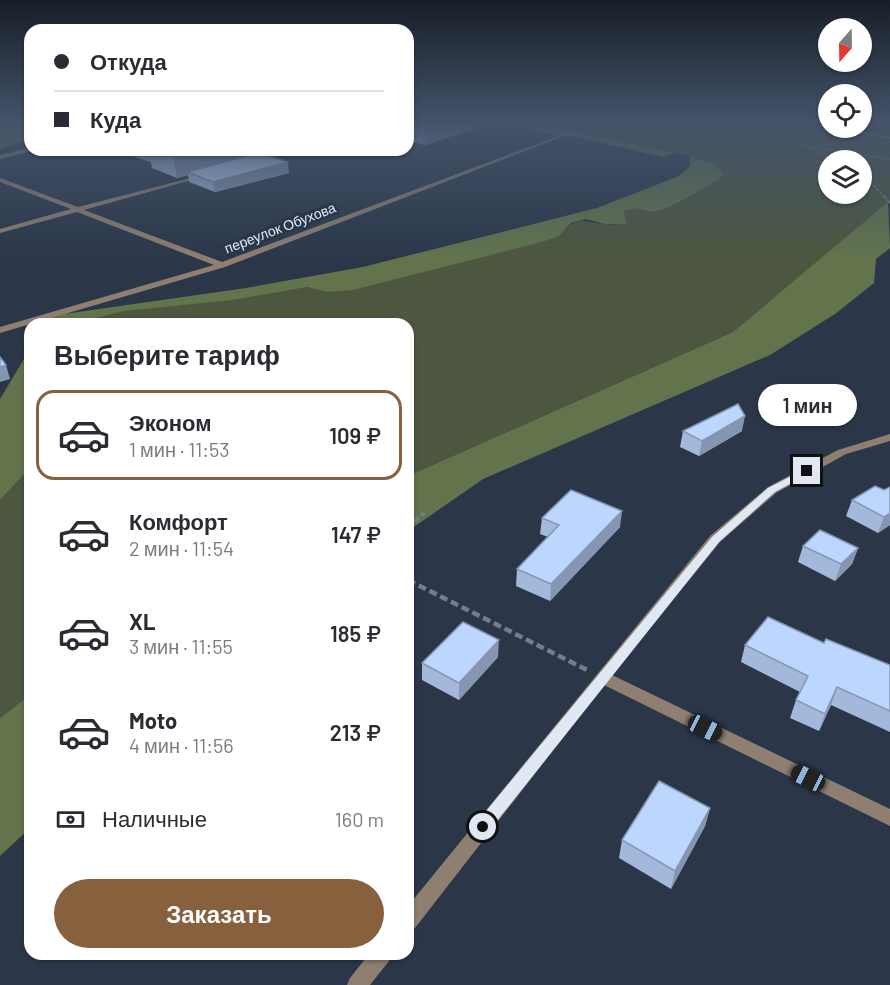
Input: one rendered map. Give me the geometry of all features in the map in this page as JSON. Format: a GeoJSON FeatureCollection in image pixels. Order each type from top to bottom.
{"type":"FeatureCollection","features":[{"type":"Feature","properties":{"kind":"street","name":"переулок Обухова"},"geometry":{"type":"LineString","coordinates":[[41,318],[222,265],[477,168]]}},
{"type":"Feature","properties":{"kind":"street"},"geometry":{"type":"LineString","coordinates":[[0,231],[79,211],[213,172]]}},
{"type":"Feature","properties":{"kind":"street"},"geometry":{"type":"LineString","coordinates":[[0,180],[222,265]]}},
{"type":"Feature","properties":{"kind":"street","name":"переулок Обухова"},"geometry":{"type":"LineString","coordinates":[[0,330],[24,323]]}},
{"type":"Feature","properties":{"kind":"street"},"geometry":{"type":"LineString","coordinates":[[414,913],[715,539],[772,490],[842,452],[890,437]]}},
{"type":"Feature","properties":{"kind":"street"},"geometry":{"type":"LineString","coordinates":[[602,677],[890,818]]}},
{"type":"Feature","properties":{"kind":"street"},"geometry":{"type":"LineString","coordinates":[[357,985],[377,960]]}},
{"type":"Feature","properties":{"kind":"path"},"geometry":{"type":"LineString","coordinates":[[872,184],[890,203]]}},
{"type":"Feature","properties":{"kind":"path"},"geometry":{"type":"LineString","coordinates":[[414,522],[424,513]]}},
{"type":"Feature","properties":{"kind":"path"},"geometry":{"type":"LineString","coordinates":[[414,583],[602,677]]}},
{"type":"Feature","properties":{"kind":"green space"},"geometry":{"type":"Polygon","coordinates":[[[688,168],[718,168],[723,174],[720,179],[663,209],[624,211],[626,224],[605,224],[586,219],[571,223],[559,236],[545,241],[353,290],[327,292],[307,287],[232,300],[124,311],[97,318],[49,318],[246,288],[363,267],[597,208],[679,176],[688,168]]]}},
{"type":"Feature","properties":{"kind":"green space"},"geometry":{"type":"Polygon","coordinates":[[[718,168],[818,168],[818,204],[872,204],[872,168],[890,168],[890,202],[733,332],[414,473],[414,318],[94,318],[124,311],[307,287],[327,292],[559,236],[571,225],[580,221],[625,224],[624,211],[663,209],[720,179],[723,174],[718,168]]]}},
{"type":"Feature","properties":{"kind":"green space"},"geometry":{"type":"Polygon","coordinates":[[[888,202],[890,248],[876,259],[874,283],[835,314],[770,355],[483,479],[414,527],[414,473],[733,332],[888,202]]]}},
{"type":"Feature","properties":{"kind":"green space"},"geometry":{"type":"Polygon","coordinates":[[[24,359],[24,474],[0,500],[0,399],[24,359]]]}},
{"type":"Feature","properties":{"kind":"green space"},"geometry":{"type":"Polygon","coordinates":[[[24,474],[24,700],[0,718],[0,500],[24,474]]]}},
{"type":"Feature","properties":{"kind":"green space"},"geometry":{"type":"Polygon","coordinates":[[[24,700],[24,834],[0,856],[0,718],[24,700]]]}},
{"type":"Feature","properties":{"kind":"building"},"geometry":{"type":"Polygon","coordinates":[[[202,168],[266,168],[213,182],[187,172],[202,168]]]}},
{"type":"Feature","properties":{"kind":"building"},"geometry":{"type":"Polygon","coordinates":[[[0,357],[6,365],[0,367],[0,357]]]}},
{"type":"Feature","properties":{"kind":"building"},"geometry":{"type":"Polygon","coordinates":[[[738,404],[745,416],[702,441],[683,431],[738,404]]]}},
{"type":"Feature","properties":{"kind":"building"},"geometry":{"type":"Polygon","coordinates":[[[875,486],[884,490],[890,487],[890,513],[884,517],[852,500],[875,486]]]}},
{"type":"Feature","properties":{"kind":"building"},"geometry":{"type":"Polygon","coordinates":[[[571,490],[622,511],[551,584],[517,569],[559,525],[542,518],[571,490]]]}},
{"type":"Feature","properties":{"kind":"building"},"geometry":{"type":"Polygon","coordinates":[[[820,530],[858,548],[841,564],[803,546],[820,530]]]}},
{"type":"Feature","properties":{"kind":"building"},"geometry":{"type":"Polygon","coordinates":[[[768,617],[824,643],[826,639],[890,665],[890,711],[837,687],[825,714],[796,700],[808,676],[745,645],[768,617]]]}},
{"type":"Feature","properties":{"kind":"building"},"geometry":{"type":"Polygon","coordinates":[[[463,622],[499,640],[459,683],[422,663],[463,622]]]}},
{"type":"Feature","properties":{"kind":"building"},"geometry":{"type":"Polygon","coordinates":[[[659,781],[710,808],[675,871],[622,840],[659,781]]]}},
{"type":"Feature","properties":{"kind":"route"},"geometry":{"type":"LineString","coordinates":[[483,827],[715,539],[772,490],[807,471]]}}]}
